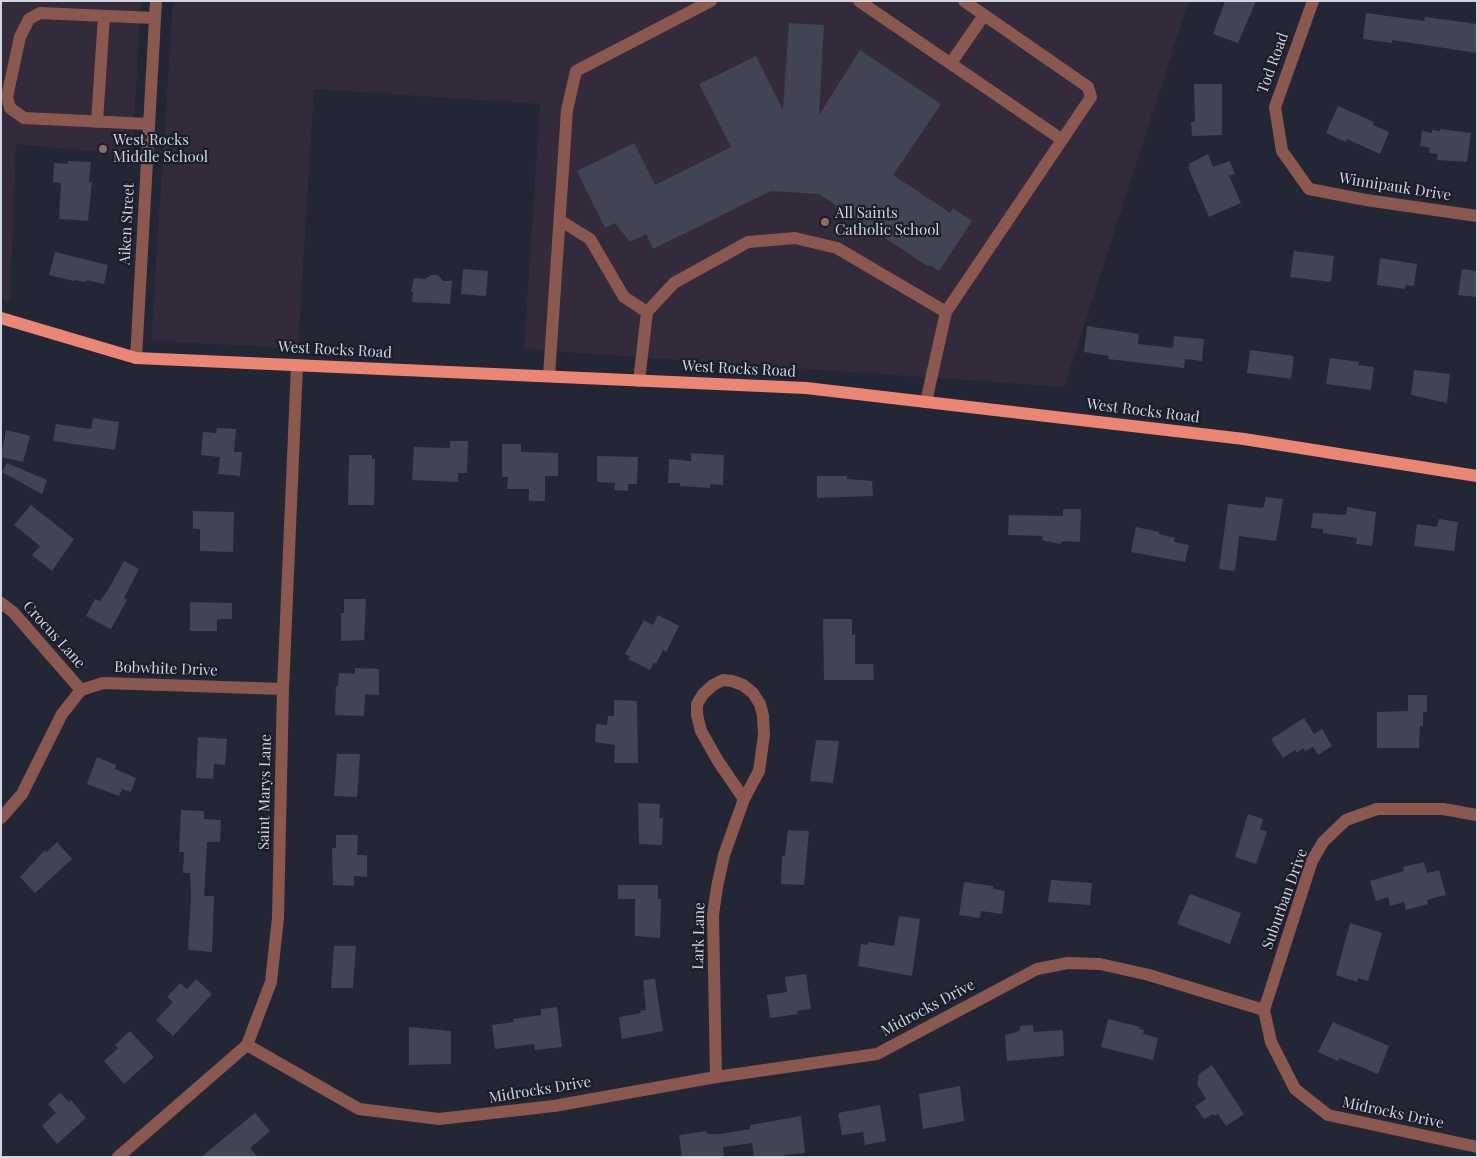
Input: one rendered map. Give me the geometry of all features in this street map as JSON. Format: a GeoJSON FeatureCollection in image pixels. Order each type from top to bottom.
{"type":"FeatureCollection","features":[{"type":"Feature","properties":{"kind":"main road","name":"West Rocks Road"},"geometry":{"type":"LineString","coordinates":[[1,318],[136,358],[806,388],[1244,439],[1477,476]]}},
{"type":"Feature","properties":{"kind":"street","name":"Aiken Street"},"geometry":{"type":"LineString","coordinates":[[136,358],[156,1]]}},
{"type":"Feature","properties":{"kind":"street"},"geometry":{"type":"LineString","coordinates":[[549,376],[561,221],[567,110],[576,71],[712,1]]}},
{"type":"Feature","properties":{"kind":"street"},"geometry":{"type":"LineString","coordinates":[[859,1],[1061,139]]}},
{"type":"Feature","properties":{"kind":"street"},"geometry":{"type":"LineString","coordinates":[[926,402],[946,312],[1090,96],[1088,87],[964,1]]}},
{"type":"Feature","properties":{"kind":"street","name":"Tod Road"},"geometry":{"type":"LineString","coordinates":[[1309,189],[1282,151],[1275,107],[1313,1]]}},
{"type":"Feature","properties":{"kind":"street"},"geometry":{"type":"LineString","coordinates":[[148,124],[24,118],[10,108],[7,97],[20,38],[29,19],[40,13],[154,18]]}},
{"type":"Feature","properties":{"kind":"street"},"geometry":{"type":"LineString","coordinates":[[951,63],[984,15]]}},
{"type":"Feature","properties":{"kind":"street"},"geometry":{"type":"LineString","coordinates":[[97,122],[104,16]]}},
{"type":"Feature","properties":{"kind":"street","name":"Winnipauk Drive"},"geometry":{"type":"LineString","coordinates":[[1309,189],[1366,200],[1477,216]]}},
{"type":"Feature","properties":{"kind":"street"},"geometry":{"type":"LineString","coordinates":[[561,221],[590,239],[624,297],[647,312]]}},
{"type":"Feature","properties":{"kind":"street"},"geometry":{"type":"LineString","coordinates":[[639,380],[647,312],[674,283],[748,242],[795,238],[837,248],[946,312]]}},
{"type":"Feature","properties":{"kind":"street","name":"Saint Marys Lane"},"geometry":{"type":"LineString","coordinates":[[118,1157],[247,1045],[271,982],[278,918],[283,689],[297,365]]}},
{"type":"Feature","properties":{"kind":"street","name":"Crocus Lane"},"geometry":{"type":"LineString","coordinates":[[1,604],[12,612],[81,690]]}},
{"type":"Feature","properties":{"kind":"street","name":"Lark Lane"},"geometry":{"type":"LineString","coordinates":[[716,1078],[713,915],[724,855],[744,799],[751,789],[758,771],[764,735],[760,704],[753,693],[743,685],[732,680],[723,680],[713,685],[703,694],[697,704],[697,715],[701,731],[718,761],[744,799]]}},
{"type":"Feature","properties":{"kind":"street","name":"Bobwhite Drive"},"geometry":{"type":"LineString","coordinates":[[81,690],[103,683],[283,689]]}},
{"type":"Feature","properties":{"kind":"street"},"geometry":{"type":"LineString","coordinates":[[1,818],[22,794],[62,714],[81,690]]}},
{"type":"Feature","properties":{"kind":"street","name":"Suburban Drive"},"geometry":{"type":"LineString","coordinates":[[1264,1010],[1312,861],[1324,842],[1346,820],[1377,809],[1443,809],[1477,815]]}},
{"type":"Feature","properties":{"kind":"street","name":"Midrocks Drive"},"geometry":{"type":"LineString","coordinates":[[247,1045],[359,1109],[439,1119],[554,1106],[716,1078],[877,1054],[1037,969],[1068,963],[1100,964],[1149,975],[1264,1010],[1271,1042],[1295,1089],[1328,1115],[1477,1147]]}},
{"type":"Feature","properties":{"kind":"shaded area","name":"West Rocks Middle School"},"geometry":{"type":"Polygon","coordinates":[[[1,1],[141,1],[132,155],[16,144],[10,302],[1,299],[1,1]]]}},
{"type":"Feature","properties":{"kind":"shaded area","name":"All Saints Catholic School"},"geometry":{"type":"Polygon","coordinates":[[[173,1],[1189,1],[1064,387],[524,349],[540,104],[314,89],[298,348],[151,341],[173,1]]]}},
{"type":"Feature","properties":{"kind":"building"},"geometry":{"type":"Polygon","coordinates":[[[1225,1],[1256,1],[1238,43],[1213,34],[1225,1]]]}},
{"type":"Feature","properties":{"kind":"building"},"geometry":{"type":"Polygon","coordinates":[[[1366,13],[1424,21],[1425,17],[1477,24],[1477,53],[1392,40],[1392,43],[1363,39],[1366,13]]]}},
{"type":"Feature","properties":{"kind":"building"},"geometry":{"type":"Polygon","coordinates":[[[789,23],[824,25],[819,115],[860,50],[941,104],[893,175],[950,213],[953,208],[972,221],[939,271],[930,265],[929,267],[819,194],[771,191],[653,249],[646,234],[630,242],[615,223],[605,228],[577,171],[634,143],[655,185],[731,147],[699,84],[756,56],[783,110],[789,23]]]}},
{"type":"Feature","properties":{"kind":"building"},"geometry":{"type":"Polygon","coordinates":[[[1194,84],[1222,84],[1222,135],[1192,136],[1191,122],[1195,122],[1194,84]]]}},
{"type":"Feature","properties":{"kind":"building"},"geometry":{"type":"Polygon","coordinates":[[[1338,106],[1374,122],[1373,125],[1389,132],[1380,154],[1347,139],[1346,142],[1326,133],[1338,106]]]}},
{"type":"Feature","properties":{"kind":"building"},"geometry":{"type":"Polygon","coordinates":[[[1440,129],[1471,133],[1467,162],[1437,160],[1438,154],[1429,153],[1430,148],[1420,146],[1422,131],[1432,133],[1432,130],[1440,131],[1440,129]]]}},
{"type":"Feature","properties":{"kind":"building"},"geometry":{"type":"Polygon","coordinates":[[[1208,154],[1213,167],[1230,161],[1235,174],[1229,176],[1241,203],[1209,217],[1188,167],[1190,166],[1189,164],[1208,154]]]}},
{"type":"Feature","properties":{"kind":"building"},"geometry":{"type":"Polygon","coordinates":[[[68,161],[91,162],[89,182],[92,182],[88,221],[59,219],[61,183],[53,182],[54,163],[68,164],[68,161]]]}},
{"type":"Feature","properties":{"kind":"building"},"geometry":{"type":"Polygon","coordinates":[[[1294,251],[1334,256],[1331,282],[1290,277],[1294,251]]]}},
{"type":"Feature","properties":{"kind":"building"},"geometry":{"type":"Polygon","coordinates":[[[55,252],[108,265],[104,284],[87,280],[86,282],[74,281],[49,275],[55,252]]]}},
{"type":"Feature","properties":{"kind":"building"},"geometry":{"type":"Polygon","coordinates":[[[1380,258],[1417,264],[1414,286],[1406,285],[1405,289],[1377,285],[1380,258]]]}},
{"type":"Feature","properties":{"kind":"building"},"geometry":{"type":"Polygon","coordinates":[[[463,269],[488,271],[486,296],[461,294],[463,269]]]}},
{"type":"Feature","properties":{"kind":"building"},"geometry":{"type":"Polygon","coordinates":[[[1462,269],[1477,271],[1477,297],[1458,295],[1462,269]]]}},
{"type":"Feature","properties":{"kind":"building"},"geometry":{"type":"Polygon","coordinates":[[[431,275],[438,275],[443,281],[452,281],[450,304],[412,302],[413,292],[411,292],[414,278],[425,279],[431,275]]]}},
{"type":"Feature","properties":{"kind":"building"},"geometry":{"type":"Polygon","coordinates":[[[1087,326],[1139,334],[1138,344],[1173,348],[1174,336],[1204,339],[1202,361],[1185,359],[1184,368],[1108,359],[1109,356],[1084,352],[1087,326]]]}},
{"type":"Feature","properties":{"kind":"building"},"geometry":{"type":"Polygon","coordinates":[[[1250,350],[1294,356],[1291,379],[1247,373],[1250,350]]]}},
{"type":"Feature","properties":{"kind":"building"},"geometry":{"type":"Polygon","coordinates":[[[1330,358],[1359,362],[1358,365],[1374,367],[1371,390],[1326,384],[1330,358]]]}},
{"type":"Feature","properties":{"kind":"building"},"geometry":{"type":"Polygon","coordinates":[[[1414,370],[1450,374],[1447,403],[1411,395],[1414,370]]]}},
{"type":"Feature","properties":{"kind":"building"},"geometry":{"type":"Polygon","coordinates":[[[93,418],[119,422],[115,450],[53,441],[56,424],[91,429],[93,418]]]}},
{"type":"Feature","properties":{"kind":"building"},"geometry":{"type":"Polygon","coordinates":[[[217,428],[236,429],[234,452],[242,452],[240,476],[218,474],[220,457],[201,455],[203,432],[216,433],[217,428]]]}},
{"type":"Feature","properties":{"kind":"building"},"geometry":{"type":"Polygon","coordinates":[[[6,430],[30,436],[23,462],[1,457],[6,430]]]}},
{"type":"Feature","properties":{"kind":"building"},"geometry":{"type":"Polygon","coordinates":[[[450,441],[468,441],[467,473],[458,473],[458,482],[412,480],[414,447],[450,448],[450,441]]]}},
{"type":"Feature","properties":{"kind":"building"},"geometry":{"type":"Polygon","coordinates":[[[502,444],[521,444],[521,452],[558,453],[558,476],[545,476],[545,501],[529,501],[529,489],[507,489],[508,477],[502,477],[502,444]]]}},
{"type":"Feature","properties":{"kind":"building"},"geometry":{"type":"Polygon","coordinates":[[[691,453],[724,455],[723,485],[710,484],[710,488],[680,486],[680,483],[668,483],[669,459],[691,461],[691,453]]]}},
{"type":"Feature","properties":{"kind":"building"},"geometry":{"type":"Polygon","coordinates":[[[349,455],[372,455],[372,459],[375,459],[374,505],[348,505],[349,455]]]}},
{"type":"Feature","properties":{"kind":"building"},"geometry":{"type":"Polygon","coordinates":[[[597,456],[638,457],[637,484],[628,484],[628,491],[614,490],[615,483],[597,482],[597,456]]]}},
{"type":"Feature","properties":{"kind":"building"},"geometry":{"type":"Polygon","coordinates":[[[7,463],[47,480],[42,494],[2,472],[7,463]]]}},
{"type":"Feature","properties":{"kind":"building"},"geometry":{"type":"Polygon","coordinates":[[[817,476],[847,476],[847,479],[872,481],[873,496],[817,498],[817,476]]]}},
{"type":"Feature","properties":{"kind":"building"},"geometry":{"type":"Polygon","coordinates":[[[1266,497],[1283,499],[1276,541],[1239,536],[1235,571],[1219,569],[1228,504],[1262,508],[1266,497]]]}},
{"type":"Feature","properties":{"kind":"building"},"geometry":{"type":"Polygon","coordinates":[[[31,505],[74,539],[52,571],[32,555],[40,546],[14,525],[31,505]]]}},
{"type":"Feature","properties":{"kind":"building"},"geometry":{"type":"Polygon","coordinates":[[[1347,507],[1376,512],[1372,546],[1356,544],[1357,538],[1323,533],[1323,529],[1311,528],[1313,513],[1346,515],[1347,507]]]}},
{"type":"Feature","properties":{"kind":"building"},"geometry":{"type":"Polygon","coordinates":[[[1063,509],[1081,509],[1080,542],[1063,541],[1060,544],[1042,540],[1043,536],[1008,535],[1009,515],[1063,516],[1063,509]]]}},
{"type":"Feature","properties":{"kind":"building"},"geometry":{"type":"Polygon","coordinates":[[[193,511],[234,512],[233,552],[200,551],[200,529],[193,529],[193,511]]]}},
{"type":"Feature","properties":{"kind":"building"},"geometry":{"type":"Polygon","coordinates":[[[1439,519],[1458,522],[1454,551],[1414,546],[1417,524],[1437,527],[1439,519]]]}},
{"type":"Feature","properties":{"kind":"building"},"geometry":{"type":"Polygon","coordinates":[[[1136,527],[1159,532],[1159,534],[1175,538],[1174,542],[1189,545],[1185,562],[1131,552],[1136,527]]]}},
{"type":"Feature","properties":{"kind":"building"},"geometry":{"type":"Polygon","coordinates":[[[124,561],[139,569],[124,598],[127,600],[111,629],[86,616],[95,599],[100,601],[108,590],[124,561]]]}},
{"type":"Feature","properties":{"kind":"building"},"geometry":{"type":"Polygon","coordinates":[[[344,599],[366,599],[364,640],[341,641],[341,613],[344,613],[344,599]]]}},
{"type":"Feature","properties":{"kind":"building"},"geometry":{"type":"Polygon","coordinates":[[[190,602],[232,603],[232,619],[217,619],[217,631],[190,631],[190,602]]]}},
{"type":"Feature","properties":{"kind":"building"},"geometry":{"type":"Polygon","coordinates":[[[658,615],[679,626],[666,652],[663,650],[656,664],[654,662],[650,670],[628,659],[630,656],[625,654],[644,620],[653,625],[658,615]]]}},
{"type":"Feature","properties":{"kind":"building"},"geometry":{"type":"Polygon","coordinates":[[[823,619],[852,619],[852,635],[855,635],[855,664],[873,664],[874,680],[824,680],[823,619]]]}},
{"type":"Feature","properties":{"kind":"building"},"geometry":{"type":"Polygon","coordinates":[[[355,668],[379,669],[379,695],[365,694],[364,716],[335,715],[336,686],[338,686],[339,673],[355,674],[355,668]]]}},
{"type":"Feature","properties":{"kind":"building"},"geometry":{"type":"Polygon","coordinates":[[[1408,695],[1427,695],[1427,712],[1423,712],[1423,726],[1420,726],[1419,748],[1377,748],[1377,712],[1408,711],[1408,695]]]}},
{"type":"Feature","properties":{"kind":"building"},"geometry":{"type":"Polygon","coordinates":[[[614,700],[637,701],[638,763],[614,763],[615,745],[595,742],[596,724],[607,725],[608,716],[614,716],[614,700]]]}},
{"type":"Feature","properties":{"kind":"building"},"geometry":{"type":"Polygon","coordinates":[[[1304,718],[1314,734],[1322,729],[1332,746],[1318,755],[1313,747],[1305,751],[1303,748],[1297,753],[1295,750],[1283,758],[1271,739],[1304,718]]]}},
{"type":"Feature","properties":{"kind":"building"},"geometry":{"type":"Polygon","coordinates":[[[198,737],[227,739],[225,765],[214,764],[213,779],[196,778],[198,737]]]}},
{"type":"Feature","properties":{"kind":"building"},"geometry":{"type":"Polygon","coordinates":[[[816,740],[839,741],[833,783],[810,781],[816,740]]]}},
{"type":"Feature","properties":{"kind":"building"},"geometry":{"type":"Polygon","coordinates":[[[337,754],[360,754],[357,797],[334,796],[337,754]]]}},
{"type":"Feature","properties":{"kind":"building"},"geometry":{"type":"Polygon","coordinates":[[[97,757],[116,765],[115,769],[136,778],[131,792],[122,789],[119,796],[87,784],[97,757]]]}},
{"type":"Feature","properties":{"kind":"building"},"geometry":{"type":"Polygon","coordinates":[[[638,803],[660,804],[659,818],[663,818],[662,845],[639,844],[638,803]]]}},
{"type":"Feature","properties":{"kind":"building"},"geometry":{"type":"Polygon","coordinates":[[[181,810],[204,811],[204,819],[221,820],[220,842],[207,842],[204,896],[214,896],[212,952],[189,950],[188,946],[191,898],[190,873],[183,873],[184,852],[179,852],[181,810]]]}},
{"type":"Feature","properties":{"kind":"building"},"geometry":{"type":"Polygon","coordinates":[[[1248,814],[1263,819],[1260,829],[1267,832],[1256,864],[1235,857],[1248,814]]]}},
{"type":"Feature","properties":{"kind":"building"},"geometry":{"type":"Polygon","coordinates":[[[788,830],[809,831],[804,885],[781,884],[782,856],[785,856],[788,830]]]}},
{"type":"Feature","properties":{"kind":"building"},"geometry":{"type":"Polygon","coordinates":[[[336,835],[358,835],[357,855],[367,855],[367,877],[354,876],[354,886],[333,885],[332,848],[336,848],[336,835]]]}},
{"type":"Feature","properties":{"kind":"building"},"geometry":{"type":"Polygon","coordinates":[[[57,842],[72,859],[35,893],[20,877],[45,850],[47,852],[57,842]]]}},
{"type":"Feature","properties":{"kind":"building"},"geometry":{"type":"Polygon","coordinates":[[[1424,862],[1427,873],[1439,870],[1446,895],[1427,900],[1428,904],[1406,910],[1404,902],[1390,906],[1388,897],[1376,901],[1370,881],[1404,871],[1403,867],[1424,862]]]}},
{"type":"Feature","properties":{"kind":"building"},"geometry":{"type":"Polygon","coordinates":[[[1051,880],[1092,883],[1090,905],[1048,902],[1051,880]]]}},
{"type":"Feature","properties":{"kind":"building"},"geometry":{"type":"Polygon","coordinates":[[[964,882],[993,886],[993,889],[1005,891],[1002,914],[981,911],[980,918],[959,915],[964,882]]]}},
{"type":"Feature","properties":{"kind":"building"},"geometry":{"type":"Polygon","coordinates":[[[618,885],[658,885],[658,899],[661,899],[660,938],[635,936],[635,899],[618,899],[618,885]]]}},
{"type":"Feature","properties":{"kind":"building"},"geometry":{"type":"Polygon","coordinates":[[[1190,894],[1241,913],[1230,944],[1177,924],[1190,894]]]}},
{"type":"Feature","properties":{"kind":"building"},"geometry":{"type":"Polygon","coordinates":[[[899,916],[920,919],[912,976],[858,966],[861,944],[868,945],[868,942],[894,946],[899,916]]]}},
{"type":"Feature","properties":{"kind":"building"},"geometry":{"type":"Polygon","coordinates":[[[1350,923],[1382,933],[1368,981],[1358,978],[1357,982],[1336,975],[1350,923]]]}},
{"type":"Feature","properties":{"kind":"building"},"geometry":{"type":"Polygon","coordinates":[[[334,946],[356,946],[353,988],[331,988],[334,946]]]}},
{"type":"Feature","properties":{"kind":"building"},"geometry":{"type":"Polygon","coordinates":[[[806,974],[811,1009],[797,1011],[798,1014],[770,1018],[767,995],[787,992],[785,977],[806,974]]]}},
{"type":"Feature","properties":{"kind":"building"},"geometry":{"type":"Polygon","coordinates":[[[196,979],[212,994],[173,1036],[156,1020],[173,1002],[167,997],[180,983],[187,989],[196,979]]]}},
{"type":"Feature","properties":{"kind":"building"},"geometry":{"type":"Polygon","coordinates":[[[655,979],[663,1031],[622,1039],[619,1017],[641,1013],[640,1011],[646,1010],[643,980],[655,979]]]}},
{"type":"Feature","properties":{"kind":"building"},"geometry":{"type":"Polygon","coordinates":[[[557,1007],[562,1047],[535,1050],[534,1044],[495,1049],[492,1025],[514,1022],[513,1019],[541,1015],[541,1009],[557,1007]]]}},
{"type":"Feature","properties":{"kind":"building"},"geometry":{"type":"Polygon","coordinates":[[[1108,1019],[1140,1027],[1139,1029],[1144,1030],[1143,1034],[1158,1038],[1153,1060],[1101,1047],[1108,1019]]]}},
{"type":"Feature","properties":{"kind":"building"},"geometry":{"type":"Polygon","coordinates":[[[1333,1022],[1389,1046],[1378,1074],[1339,1058],[1338,1061],[1318,1052],[1333,1022]]]}},
{"type":"Feature","properties":{"kind":"building"},"geometry":{"type":"Polygon","coordinates":[[[1033,1025],[1034,1032],[1063,1030],[1064,1056],[1007,1061],[1005,1035],[1020,1031],[1020,1026],[1033,1025]]]}},
{"type":"Feature","properties":{"kind":"building"},"geometry":{"type":"Polygon","coordinates":[[[409,1027],[451,1031],[451,1064],[409,1065],[409,1027]]]}},
{"type":"Feature","properties":{"kind":"building"},"geometry":{"type":"Polygon","coordinates":[[[130,1031],[154,1057],[124,1084],[104,1061],[118,1048],[115,1045],[130,1031]]]}},
{"type":"Feature","properties":{"kind":"building"},"geometry":{"type":"Polygon","coordinates":[[[1212,1065],[1244,1114],[1226,1126],[1218,1114],[1214,1116],[1213,1114],[1204,1119],[1195,1106],[1206,1099],[1197,1084],[1199,1074],[1212,1065]]]}},
{"type":"Feature","properties":{"kind":"building"},"geometry":{"type":"Polygon","coordinates":[[[960,1086],[964,1121],[923,1129],[919,1094],[960,1086]]]}},
{"type":"Feature","properties":{"kind":"building"},"geometry":{"type":"Polygon","coordinates":[[[60,1093],[69,1102],[71,1100],[86,1118],[57,1144],[42,1126],[56,1113],[48,1104],[60,1093]]]}},
{"type":"Feature","properties":{"kind":"building"},"geometry":{"type":"Polygon","coordinates":[[[880,1105],[886,1141],[865,1145],[863,1132],[842,1135],[838,1113],[880,1105]]]}},
{"type":"Feature","properties":{"kind":"building"},"geometry":{"type":"Polygon","coordinates":[[[255,1113],[270,1131],[250,1148],[258,1157],[201,1157],[255,1113]]]}},
{"type":"Feature","properties":{"kind":"building"},"geometry":{"type":"Polygon","coordinates":[[[801,1116],[805,1153],[784,1155],[784,1157],[754,1157],[752,1143],[723,1147],[724,1157],[682,1157],[679,1135],[707,1131],[707,1134],[721,1134],[750,1129],[750,1125],[801,1116]]]}},
{"type":"Feature","properties":{"kind":"place","name":"West Rocks Middle School"},"geometry":{"type":"Point","coordinates":[103,149]}},
{"type":"Feature","properties":{"kind":"place","name":"All Saints Catholic School"},"geometry":{"type":"Point","coordinates":[825,222]}}]}
